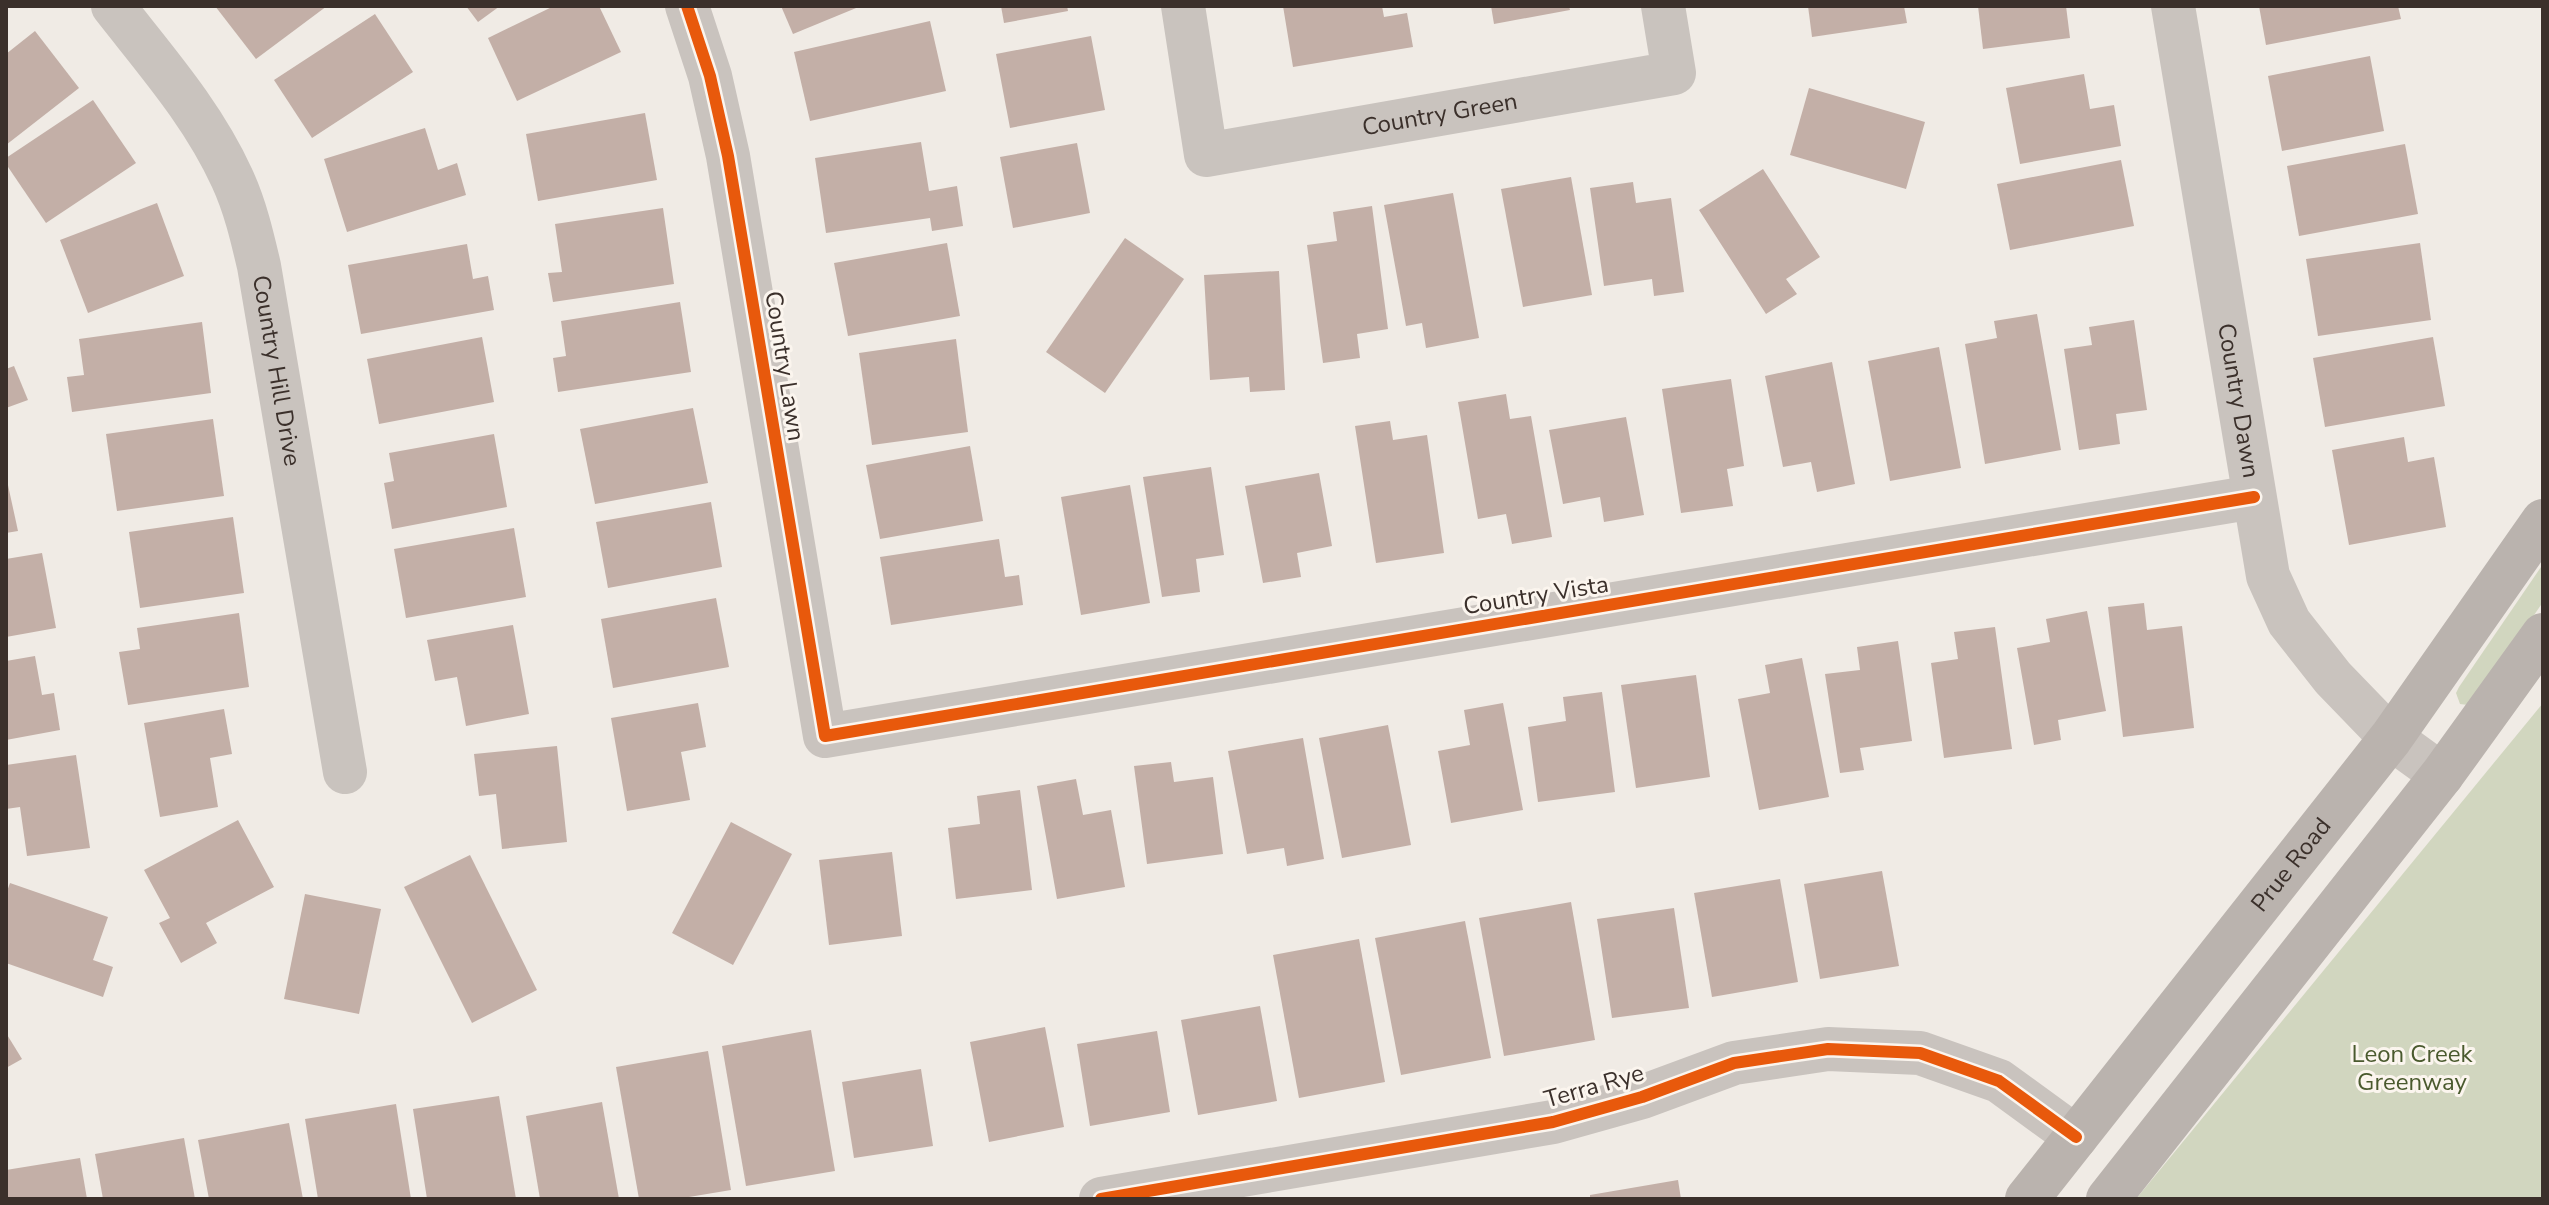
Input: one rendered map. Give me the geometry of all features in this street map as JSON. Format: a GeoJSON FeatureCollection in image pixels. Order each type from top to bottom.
{"type":"FeatureCollection","features":[{"type":"Feature","properties":{"kind":"main road","name":"Prue Road"},"geometry":{"type":"LineString","coordinates":[[2027,1199],[2391,738],[2543,521]]}},
{"type":"Feature","properties":{"kind":"main road"},"geometry":{"type":"LineString","coordinates":[[2108,1199],[2442,775],[2543,635]]}},
{"type":"Feature","properties":{"kind":"street","name":"Country Hill Drive"},"geometry":{"type":"LineString","coordinates":[[113,6],[190,105],[213,141],[233,179],[248,220],[259,266],[345,772]]}},
{"type":"Feature","properties":{"kind":"street","name":"Country Lawn"},"geometry":{"type":"LineString","coordinates":[[687,6],[710,76],[728,156],[825,736]]}},
{"type":"Feature","properties":{"kind":"street","name":"Country Green"},"geometry":{"type":"LineString","coordinates":[[1183,6],[1206,155],[1674,73],[1663,6]]}},
{"type":"Feature","properties":{"kind":"street","name":"Country Dawn"},"geometry":{"type":"LineString","coordinates":[[2173,6],[2268,576],[2289,622],[2333,678],[2391,738],[2442,775]]}},
{"type":"Feature","properties":{"kind":"street","name":"Country Vista"},"geometry":{"type":"LineString","coordinates":[[825,736],[2254,497]]}},
{"type":"Feature","properties":{"kind":"street","name":"Terra Rye"},"geometry":{"type":"LineString","coordinates":[[1101,1199],[1553,1122],[1642,1097],[1734,1063],[1828,1049],[1920,1053],[1999,1081],[2076,1137]]}},
{"type":"Feature","properties":{"kind":"green space"},"geometry":{"type":"Polygon","coordinates":[[[2543,564],[2543,602],[2474,702],[2460,704],[2456,693],[2459,687],[2543,564]]]}},
{"type":"Feature","properties":{"kind":"green space","name":"Leon Creek Greenway"},"geometry":{"type":"Polygon","coordinates":[[[2543,703],[2543,1199],[2136,1199],[2543,703]]]}},
{"type":"Feature","properties":{"kind":"building"},"geometry":{"type":"Polygon","coordinates":[[[215,6],[327,6],[256,59],[215,6]]]}},
{"type":"Feature","properties":{"kind":"building"},"geometry":{"type":"Polygon","coordinates":[[[466,6],[500,6],[478,22],[466,6]]]}},
{"type":"Feature","properties":{"kind":"building"},"geometry":{"type":"Polygon","coordinates":[[[554,6],[599,6],[621,52],[517,101],[488,38],[554,6]]]}},
{"type":"Feature","properties":{"kind":"building"},"geometry":{"type":"Polygon","coordinates":[[[781,6],[861,6],[793,34],[781,6]]]}},
{"type":"Feature","properties":{"kind":"building"},"geometry":{"type":"Polygon","coordinates":[[[1001,6],[1067,6],[1068,11],[1004,23],[1001,6]]]}},
{"type":"Feature","properties":{"kind":"building"},"geometry":{"type":"Polygon","coordinates":[[[1283,6],[1382,6],[1384,17],[1407,13],[1413,47],[1293,67],[1283,6]]]}},
{"type":"Feature","properties":{"kind":"building"},"geometry":{"type":"Polygon","coordinates":[[[1491,6],[1569,6],[1570,10],[1494,24],[1491,6]]]}},
{"type":"Feature","properties":{"kind":"building"},"geometry":{"type":"Polygon","coordinates":[[[1808,6],[1904,6],[1907,23],[1812,37],[1808,6]]]}},
{"type":"Feature","properties":{"kind":"building"},"geometry":{"type":"Polygon","coordinates":[[[1978,6],[2066,6],[2070,38],[1983,49],[1978,6]]]}},
{"type":"Feature","properties":{"kind":"building"},"geometry":{"type":"Polygon","coordinates":[[[2259,6],[2398,6],[2401,19],[2266,45],[2259,6]]]}},
{"type":"Feature","properties":{"kind":"building"},"geometry":{"type":"Polygon","coordinates":[[[375,14],[413,72],[312,138],[274,80],[375,14]]]}},
{"type":"Feature","properties":{"kind":"building"},"geometry":{"type":"Polygon","coordinates":[[[930,21],[946,91],[810,121],[794,52],[930,21]]]}},
{"type":"Feature","properties":{"kind":"building"},"geometry":{"type":"Polygon","coordinates":[[[35,31],[79,88],[6,145],[6,54],[35,31]]]}},
{"type":"Feature","properties":{"kind":"building"},"geometry":{"type":"Polygon","coordinates":[[[1091,36],[1105,110],[1010,128],[996,54],[1091,36]]]}},
{"type":"Feature","properties":{"kind":"building"},"geometry":{"type":"Polygon","coordinates":[[[2370,56],[2384,131],[2282,151],[2268,76],[2370,56]]]}},
{"type":"Feature","properties":{"kind":"building"},"geometry":{"type":"Polygon","coordinates":[[[2084,74],[2090,109],[2114,105],[2121,146],[2020,164],[2006,88],[2084,74]]]}},
{"type":"Feature","properties":{"kind":"building"},"geometry":{"type":"Polygon","coordinates":[[[1809,88],[1925,122],[1906,189],[1790,155],[1809,88]]]}},
{"type":"Feature","properties":{"kind":"building"},"geometry":{"type":"Polygon","coordinates":[[[93,100],[136,163],[46,223],[6,164],[6,158],[93,100]]]}},
{"type":"Feature","properties":{"kind":"building"},"geometry":{"type":"Polygon","coordinates":[[[645,113],[657,180],[538,201],[526,134],[645,113]]]}},
{"type":"Feature","properties":{"kind":"building"},"geometry":{"type":"Polygon","coordinates":[[[425,128],[438,170],[457,163],[466,195],[347,232],[324,159],[425,128]]]}},
{"type":"Feature","properties":{"kind":"building"},"geometry":{"type":"Polygon","coordinates":[[[921,142],[929,191],[957,186],[963,226],[932,231],[930,218],[826,233],[815,158],[921,142]]]}},
{"type":"Feature","properties":{"kind":"building"},"geometry":{"type":"Polygon","coordinates":[[[1077,143],[1090,213],[1013,228],[1000,157],[1077,143]]]}},
{"type":"Feature","properties":{"kind":"building"},"geometry":{"type":"Polygon","coordinates":[[[2405,144],[2418,214],[2299,236],[2287,166],[2405,144]]]}},
{"type":"Feature","properties":{"kind":"building"},"geometry":{"type":"Polygon","coordinates":[[[2121,160],[2134,226],[2010,250],[1997,184],[2121,160]]]}},
{"type":"Feature","properties":{"kind":"building"},"geometry":{"type":"Polygon","coordinates":[[[1763,169],[1820,257],[1786,279],[1797,294],[1766,314],[1699,210],[1763,169]]]}},
{"type":"Feature","properties":{"kind":"building"},"geometry":{"type":"Polygon","coordinates":[[[1571,177],[1592,295],[1523,307],[1501,189],[1571,177]]]}},
{"type":"Feature","properties":{"kind":"building"},"geometry":{"type":"Polygon","coordinates":[[[1633,182],[1636,203],[1671,198],[1684,292],[1654,296],[1652,279],[1604,286],[1590,188],[1633,182]]]}},
{"type":"Feature","properties":{"kind":"building"},"geometry":{"type":"Polygon","coordinates":[[[1453,193],[1479,338],[1426,348],[1422,323],[1406,326],[1384,205],[1453,193]]]}},
{"type":"Feature","properties":{"kind":"building"},"geometry":{"type":"Polygon","coordinates":[[[157,203],[184,276],[88,313],[60,240],[157,203]]]}},
{"type":"Feature","properties":{"kind":"building"},"geometry":{"type":"Polygon","coordinates":[[[1372,206],[1388,329],[1357,334],[1360,358],[1323,363],[1307,245],[1337,241],[1333,212],[1372,206]]]}},
{"type":"Feature","properties":{"kind":"building"},"geometry":{"type":"Polygon","coordinates":[[[663,208],[674,284],[553,302],[548,273],[562,272],[555,224],[663,208]]]}},
{"type":"Feature","properties":{"kind":"building"},"geometry":{"type":"Polygon","coordinates":[[[1125,238],[1184,279],[1105,393],[1046,352],[1125,238]]]}},
{"type":"Feature","properties":{"kind":"building"},"geometry":{"type":"Polygon","coordinates":[[[947,243],[960,316],[848,336],[834,263],[947,243]]]}},
{"type":"Feature","properties":{"kind":"building"},"geometry":{"type":"Polygon","coordinates":[[[2420,243],[2431,320],[2318,336],[2306,259],[2420,243]]]}},
{"type":"Feature","properties":{"kind":"building"},"geometry":{"type":"Polygon","coordinates":[[[467,244],[473,279],[488,276],[494,310],[361,334],[348,265],[467,244]]]}},
{"type":"Feature","properties":{"kind":"building"},"geometry":{"type":"Polygon","coordinates":[[[1279,271],[1285,390],[1250,392],[1249,377],[1210,380],[1204,275],[1279,271]]]}},
{"type":"Feature","properties":{"kind":"building"},"geometry":{"type":"Polygon","coordinates":[[[680,302],[691,372],[558,392],[553,358],[566,356],[561,321],[680,302]]]}},
{"type":"Feature","properties":{"kind":"building"},"geometry":{"type":"Polygon","coordinates":[[[2037,314],[2061,450],[1985,464],[1965,344],[1997,338],[1994,321],[2037,314]]]}},
{"type":"Feature","properties":{"kind":"building"},"geometry":{"type":"Polygon","coordinates":[[[2134,320],[2147,410],[2116,414],[2120,444],[2079,450],[2064,349],[2092,345],[2089,327],[2134,320]]]}},
{"type":"Feature","properties":{"kind":"building"},"geometry":{"type":"Polygon","coordinates":[[[202,322],[211,393],[72,412],[67,377],[84,375],[79,339],[202,322]]]}},
{"type":"Feature","properties":{"kind":"building"},"geometry":{"type":"Polygon","coordinates":[[[482,337],[494,402],[379,424],[367,359],[482,337]]]}},
{"type":"Feature","properties":{"kind":"building"},"geometry":{"type":"Polygon","coordinates":[[[2433,337],[2445,406],[2325,427],[2313,358],[2433,337]]]}},
{"type":"Feature","properties":{"kind":"building"},"geometry":{"type":"Polygon","coordinates":[[[956,339],[968,432],[872,445],[859,353],[956,339]]]}},
{"type":"Feature","properties":{"kind":"building"},"geometry":{"type":"Polygon","coordinates":[[[1939,347],[1961,468],[1890,481],[1868,361],[1939,347]]]}},
{"type":"Feature","properties":{"kind":"building"},"geometry":{"type":"Polygon","coordinates":[[[1832,362],[1855,484],[1817,492],[1811,462],[1783,467],[1765,376],[1832,362]]]}},
{"type":"Feature","properties":{"kind":"building"},"geometry":{"type":"Polygon","coordinates":[[[14,366],[28,400],[6,408],[6,369],[14,366]]]}},
{"type":"Feature","properties":{"kind":"building"},"geometry":{"type":"Polygon","coordinates":[[[1731,379],[1744,466],[1727,469],[1733,506],[1681,513],[1662,389],[1731,379]]]}},
{"type":"Feature","properties":{"kind":"building"},"geometry":{"type":"Polygon","coordinates":[[[1506,394],[1510,419],[1531,416],[1552,537],[1512,544],[1506,514],[1478,519],[1458,402],[1506,394]]]}},
{"type":"Feature","properties":{"kind":"building"},"geometry":{"type":"Polygon","coordinates":[[[693,408],[708,483],[595,504],[580,429],[693,408]]]}},
{"type":"Feature","properties":{"kind":"building"},"geometry":{"type":"Polygon","coordinates":[[[1626,417],[1644,515],[1604,522],[1600,497],[1563,504],[1549,430],[1626,417]]]}},
{"type":"Feature","properties":{"kind":"building"},"geometry":{"type":"Polygon","coordinates":[[[213,419],[224,496],[117,511],[106,434],[213,419]]]}},
{"type":"Feature","properties":{"kind":"building"},"geometry":{"type":"Polygon","coordinates":[[[1390,421],[1393,440],[1427,435],[1444,553],[1376,563],[1355,426],[1390,421]]]}},
{"type":"Feature","properties":{"kind":"building"},"geometry":{"type":"Polygon","coordinates":[[[494,434],[507,507],[392,529],[384,483],[394,481],[389,453],[494,434]]]}},
{"type":"Feature","properties":{"kind":"building"},"geometry":{"type":"Polygon","coordinates":[[[2404,437],[2408,462],[2434,457],[2446,527],[2349,545],[2332,450],[2404,437]]]}},
{"type":"Feature","properties":{"kind":"building"},"geometry":{"type":"Polygon","coordinates":[[[970,446],[983,521],[880,539],[866,465],[970,446]]]}},
{"type":"Feature","properties":{"kind":"building"},"geometry":{"type":"Polygon","coordinates":[[[1211,467],[1224,555],[1196,559],[1200,592],[1162,597],[1143,477],[1211,467]]]}},
{"type":"Feature","properties":{"kind":"building"},"geometry":{"type":"Polygon","coordinates":[[[1319,473],[1332,546],[1297,553],[1301,577],[1263,583],[1245,486],[1319,473]]]}},
{"type":"Feature","properties":{"kind":"building"},"geometry":{"type":"Polygon","coordinates":[[[6,476],[18,531],[6,533],[6,476]]]}},
{"type":"Feature","properties":{"kind":"building"},"geometry":{"type":"Polygon","coordinates":[[[1130,485],[1150,603],[1081,615],[1061,497],[1130,485]]]}},
{"type":"Feature","properties":{"kind":"building"},"geometry":{"type":"Polygon","coordinates":[[[711,502],[722,567],[608,588],[596,522],[711,502]]]}},
{"type":"Feature","properties":{"kind":"building"},"geometry":{"type":"Polygon","coordinates":[[[233,517],[244,593],[140,608],[129,532],[233,517]]]}},
{"type":"Feature","properties":{"kind":"building"},"geometry":{"type":"Polygon","coordinates":[[[514,528],[526,597],[406,618],[394,549],[514,528]]]}},
{"type":"Feature","properties":{"kind":"building"},"geometry":{"type":"Polygon","coordinates":[[[999,539],[1005,577],[1019,575],[1023,605],[891,625],[880,557],[999,539]]]}},
{"type":"Feature","properties":{"kind":"building"},"geometry":{"type":"Polygon","coordinates":[[[42,553],[56,628],[6,637],[6,559],[42,553]]]}},
{"type":"Feature","properties":{"kind":"building"},"geometry":{"type":"Polygon","coordinates":[[[716,598],[729,667],[613,688],[601,619],[716,598]]]}},
{"type":"Feature","properties":{"kind":"building"},"geometry":{"type":"Polygon","coordinates":[[[2144,603],[2147,630],[2182,626],[2194,728],[2123,737],[2108,607],[2144,603]]]}},
{"type":"Feature","properties":{"kind":"building"},"geometry":{"type":"Polygon","coordinates":[[[2087,611],[2106,711],[2058,720],[2061,740],[2034,745],[2017,648],[2050,642],[2046,619],[2087,611]]]}},
{"type":"Feature","properties":{"kind":"building"},"geometry":{"type":"Polygon","coordinates":[[[239,613],[249,687],[128,705],[119,652],[140,649],[137,628],[239,613]]]}},
{"type":"Feature","properties":{"kind":"building"},"geometry":{"type":"Polygon","coordinates":[[[513,625],[529,714],[466,726],[457,677],[435,681],[427,640],[513,625]]]}},
{"type":"Feature","properties":{"kind":"building"},"geometry":{"type":"Polygon","coordinates":[[[1995,627],[2012,749],[1944,758],[1931,663],[1958,659],[1954,632],[1995,627]]]}},
{"type":"Feature","properties":{"kind":"building"},"geometry":{"type":"Polygon","coordinates":[[[1898,641],[1912,741],[1860,748],[1864,770],[1840,773],[1825,674],[1860,670],[1857,647],[1898,641]]]}},
{"type":"Feature","properties":{"kind":"building"},"geometry":{"type":"Polygon","coordinates":[[[35,656],[42,695],[54,693],[60,730],[6,740],[6,661],[35,656]]]}},
{"type":"Feature","properties":{"kind":"building"},"geometry":{"type":"Polygon","coordinates":[[[1802,658],[1829,797],[1759,810],[1738,699],[1770,693],[1765,665],[1802,658]]]}},
{"type":"Feature","properties":{"kind":"building"},"geometry":{"type":"Polygon","coordinates":[[[1696,675],[1710,777],[1636,788],[1621,685],[1696,675]]]}},
{"type":"Feature","properties":{"kind":"building"},"geometry":{"type":"Polygon","coordinates":[[[1602,692],[1615,792],[1538,802],[1528,727],[1566,721],[1563,697],[1602,692]]]}},
{"type":"Feature","properties":{"kind":"building"},"geometry":{"type":"Polygon","coordinates":[[[698,703],[706,747],[681,752],[690,800],[627,811],[611,718],[698,703]]]}},
{"type":"Feature","properties":{"kind":"building"},"geometry":{"type":"Polygon","coordinates":[[[1503,703],[1523,810],[1451,823],[1438,751],[1470,745],[1464,710],[1503,703]]]}},
{"type":"Feature","properties":{"kind":"building"},"geometry":{"type":"Polygon","coordinates":[[[224,709],[232,754],[210,758],[218,807],[160,817],[144,723],[224,709]]]}},
{"type":"Feature","properties":{"kind":"building"},"geometry":{"type":"Polygon","coordinates":[[[1388,725],[1411,845],[1342,858],[1319,738],[1388,725]]]}},
{"type":"Feature","properties":{"kind":"building"},"geometry":{"type":"Polygon","coordinates":[[[1303,738],[1324,859],[1287,866],[1284,848],[1247,854],[1228,751],[1303,738]]]}},
{"type":"Feature","properties":{"kind":"building"},"geometry":{"type":"Polygon","coordinates":[[[557,746],[567,842],[502,849],[496,794],[479,796],[474,754],[557,746]]]}},
{"type":"Feature","properties":{"kind":"building"},"geometry":{"type":"Polygon","coordinates":[[[76,755],[90,848],[27,856],[20,807],[6,809],[6,765],[76,755]]]}},
{"type":"Feature","properties":{"kind":"building"},"geometry":{"type":"Polygon","coordinates":[[[1171,762],[1174,782],[1213,777],[1223,854],[1147,864],[1134,766],[1171,762]]]}},
{"type":"Feature","properties":{"kind":"building"},"geometry":{"type":"Polygon","coordinates":[[[1076,779],[1083,815],[1111,810],[1125,887],[1057,899],[1037,786],[1076,779]]]}},
{"type":"Feature","properties":{"kind":"building"},"geometry":{"type":"Polygon","coordinates":[[[1020,790],[1032,890],[956,899],[948,828],[980,824],[977,796],[1020,790]]]}},
{"type":"Feature","properties":{"kind":"building"},"geometry":{"type":"Polygon","coordinates":[[[238,820],[274,887],[206,923],[217,943],[181,963],[159,923],[170,918],[144,870],[238,820]]]}},
{"type":"Feature","properties":{"kind":"building"},"geometry":{"type":"Polygon","coordinates":[[[731,822],[792,854],[733,965],[672,933],[731,822]]]}},
{"type":"Feature","properties":{"kind":"building"},"geometry":{"type":"Polygon","coordinates":[[[892,852],[902,936],[829,945],[819,860],[892,852]]]}},
{"type":"Feature","properties":{"kind":"building"},"geometry":{"type":"Polygon","coordinates":[[[470,855],[537,990],[472,1023],[404,887],[470,855]]]}},
{"type":"Feature","properties":{"kind":"building"},"geometry":{"type":"Polygon","coordinates":[[[1882,871],[1899,966],[1820,979],[1804,884],[1882,871]]]}},
{"type":"Feature","properties":{"kind":"building"},"geometry":{"type":"Polygon","coordinates":[[[1780,879],[1798,982],[1712,997],[1694,893],[1780,879]]]}},
{"type":"Feature","properties":{"kind":"building"},"geometry":{"type":"Polygon","coordinates":[[[10,883],[108,917],[93,960],[113,967],[103,997],[6,963],[6,894],[10,883]]]}},
{"type":"Feature","properties":{"kind":"building"},"geometry":{"type":"Polygon","coordinates":[[[305,894],[381,909],[359,1014],[284,999],[305,894]]]}},
{"type":"Feature","properties":{"kind":"building"},"geometry":{"type":"Polygon","coordinates":[[[1571,902],[1595,1040],[1504,1056],[1479,918],[1571,902]]]}},
{"type":"Feature","properties":{"kind":"building"},"geometry":{"type":"Polygon","coordinates":[[[1674,908],[1689,1008],[1612,1018],[1597,919],[1674,908]]]}},
{"type":"Feature","properties":{"kind":"building"},"geometry":{"type":"Polygon","coordinates":[[[1465,921],[1491,1058],[1401,1075],[1375,938],[1465,921]]]}},
{"type":"Feature","properties":{"kind":"building"},"geometry":{"type":"Polygon","coordinates":[[[1359,939],[1385,1082],[1299,1098],[1273,955],[1359,939]]]}},
{"type":"Feature","properties":{"kind":"building"},"geometry":{"type":"Polygon","coordinates":[[[1260,1006],[1277,1101],[1198,1115],[1181,1020],[1260,1006]]]}},
{"type":"Feature","properties":{"kind":"building"},"geometry":{"type":"Polygon","coordinates":[[[1045,1027],[1064,1127],[989,1142],[970,1042],[1045,1027]]]}},
{"type":"Feature","properties":{"kind":"building"},"geometry":{"type":"Polygon","coordinates":[[[811,1030],[835,1171],[746,1186],[722,1046],[811,1030]]]}},
{"type":"Feature","properties":{"kind":"building"},"geometry":{"type":"Polygon","coordinates":[[[1157,1031],[1170,1112],[1090,1126],[1077,1044],[1157,1031]]]}},
{"type":"Feature","properties":{"kind":"building"},"geometry":{"type":"Polygon","coordinates":[[[6,1033],[22,1059],[6,1068],[6,1033]]]}},
{"type":"Feature","properties":{"kind":"building"},"geometry":{"type":"Polygon","coordinates":[[[708,1051],[731,1190],[677,1199],[639,1199],[616,1067],[708,1051]]]}},
{"type":"Feature","properties":{"kind":"building"},"geometry":{"type":"Polygon","coordinates":[[[921,1069],[933,1146],[854,1158],[842,1082],[921,1069]]]}},
{"type":"Feature","properties":{"kind":"building"},"geometry":{"type":"Polygon","coordinates":[[[499,1096],[516,1199],[427,1199],[413,1109],[499,1096]]]}},
{"type":"Feature","properties":{"kind":"building"},"geometry":{"type":"Polygon","coordinates":[[[602,1102],[619,1199],[540,1199],[526,1116],[602,1102]]]}},
{"type":"Feature","properties":{"kind":"building"},"geometry":{"type":"Polygon","coordinates":[[[396,1104],[411,1199],[318,1199],[305,1119],[396,1104]]]}},
{"type":"Feature","properties":{"kind":"building"},"geometry":{"type":"Polygon","coordinates":[[[289,1123],[303,1199],[209,1199],[198,1140],[289,1123]]]}},
{"type":"Feature","properties":{"kind":"building"},"geometry":{"type":"Polygon","coordinates":[[[184,1138],[195,1199],[103,1199],[95,1154],[184,1138]]]}},
{"type":"Feature","properties":{"kind":"building"},"geometry":{"type":"Polygon","coordinates":[[[80,1158],[87,1199],[6,1199],[6,1170],[80,1158]]]}},
{"type":"Feature","properties":{"kind":"building"},"geometry":{"type":"Polygon","coordinates":[[[1678,1180],[1681,1199],[1590,1199],[1590,1195],[1678,1180]]]}},
{"type":"Feature","properties":{"kind":"cycle path"},"geometry":{"type":"LineString","coordinates":[[687,6],[710,76],[728,156],[825,736],[2254,497]]}},
{"type":"Feature","properties":{"kind":"cycle path"},"geometry":{"type":"LineString","coordinates":[[1101,1199],[1553,1122],[1642,1097],[1734,1063],[1828,1049],[1920,1053],[1999,1081],[2076,1137]]}}]}
